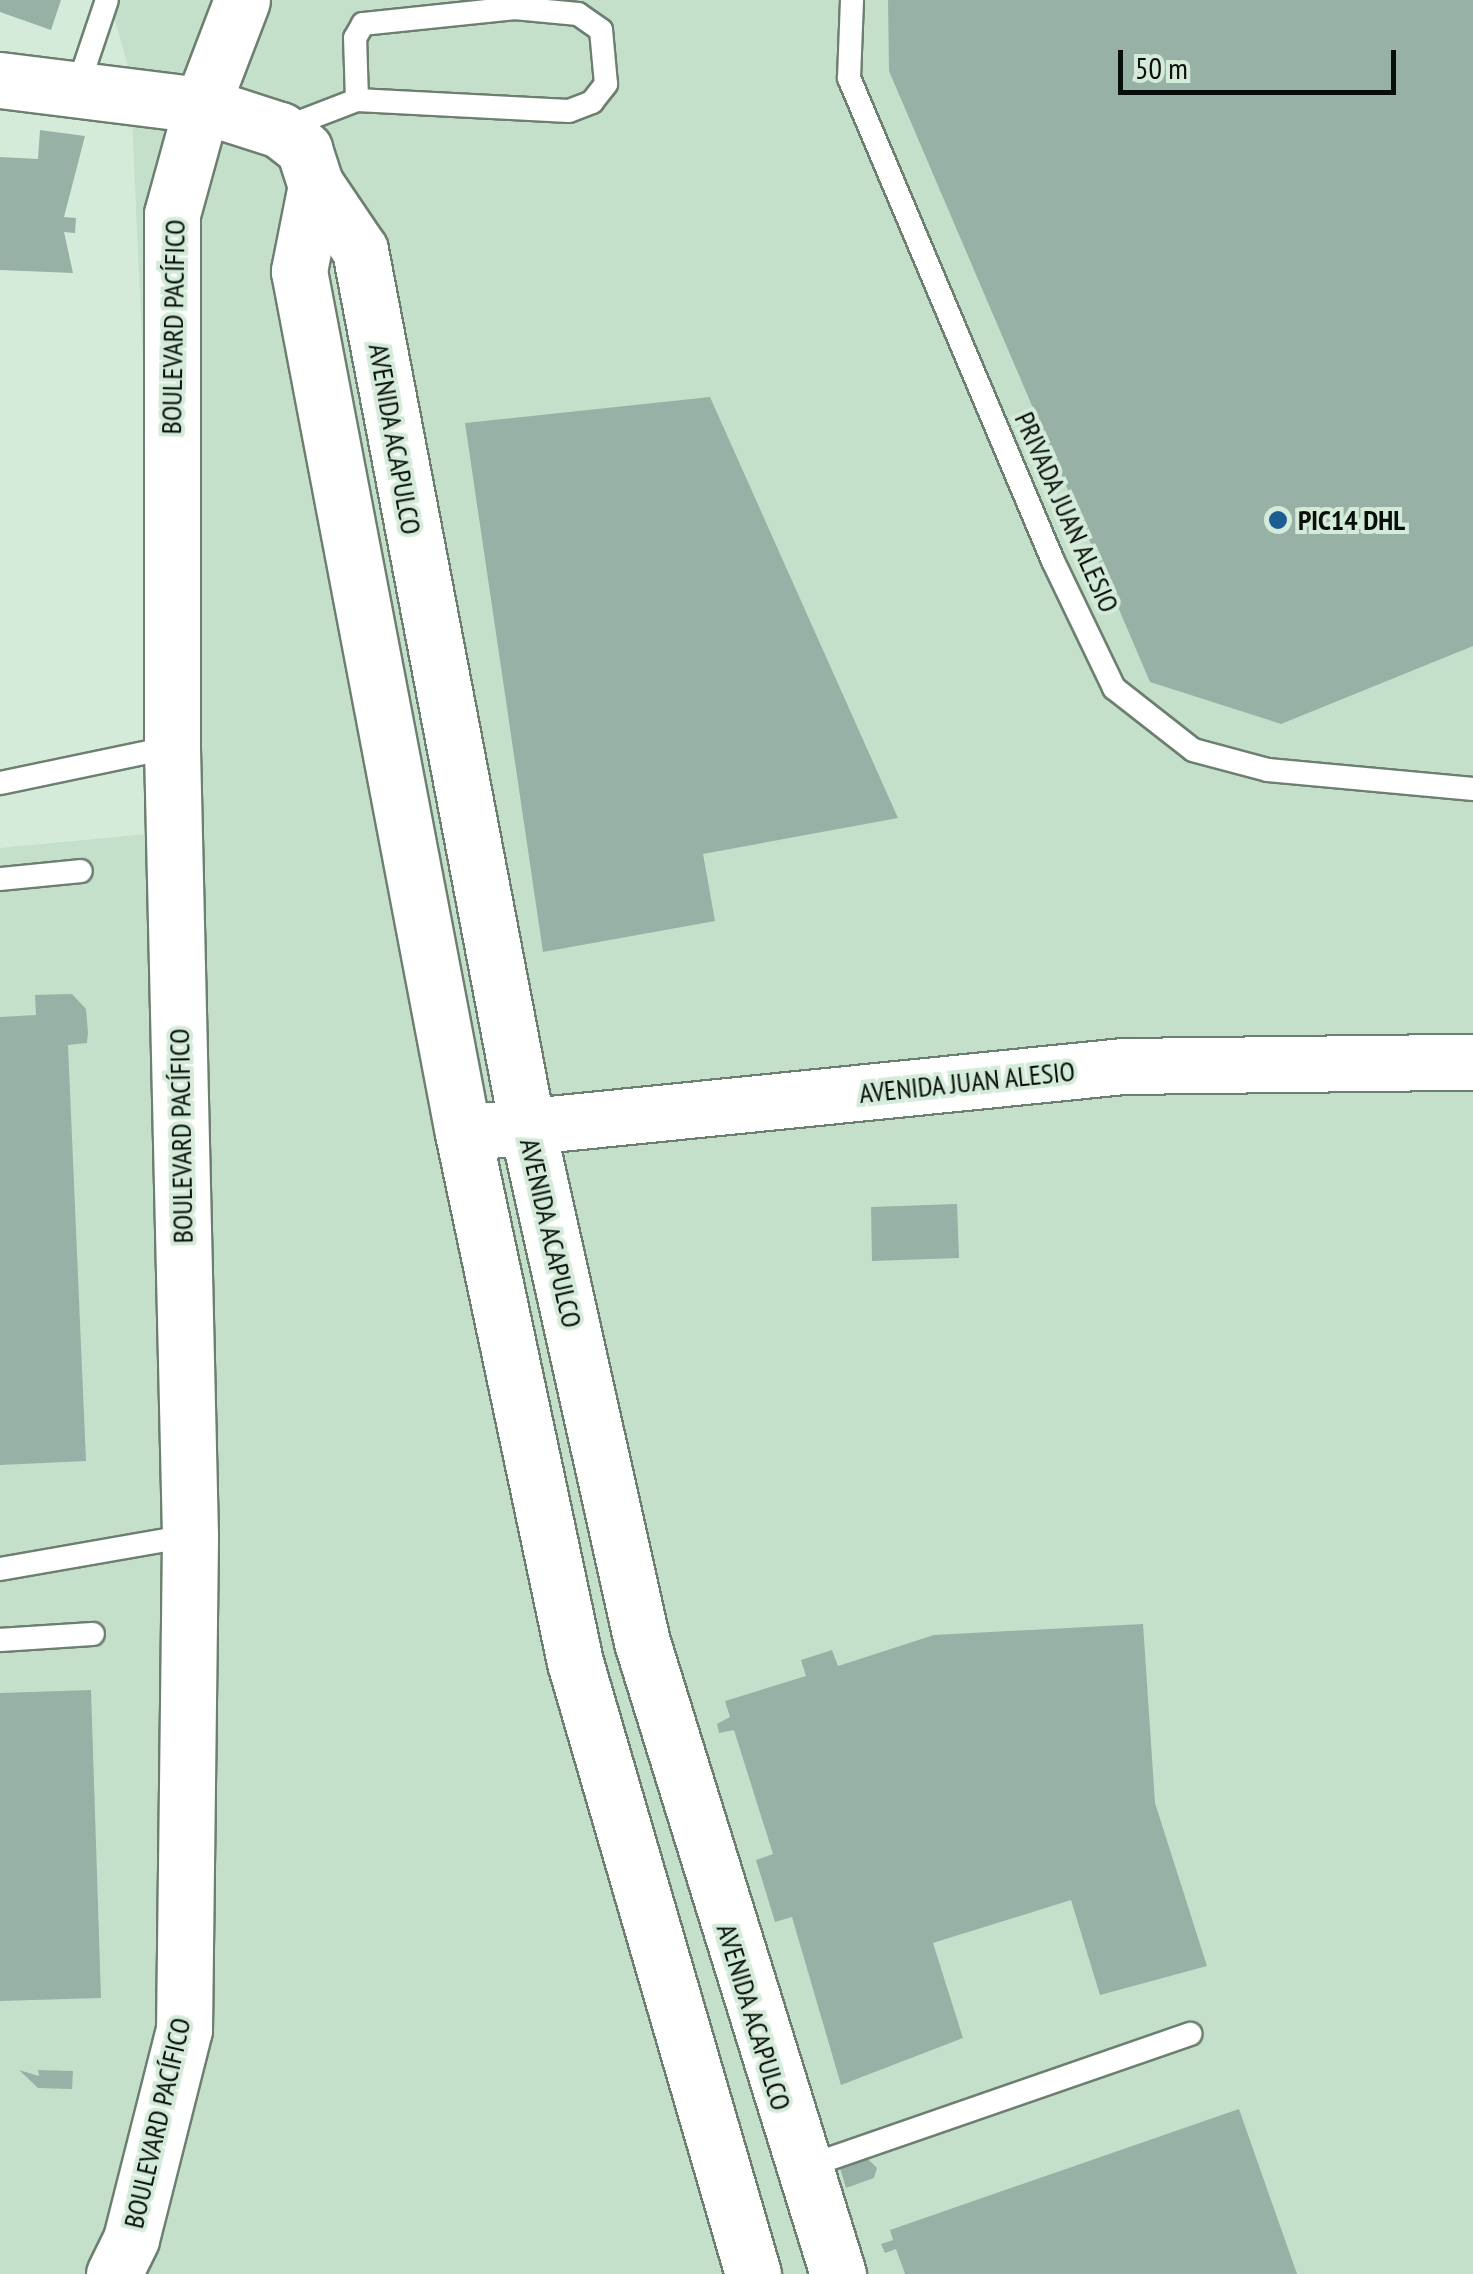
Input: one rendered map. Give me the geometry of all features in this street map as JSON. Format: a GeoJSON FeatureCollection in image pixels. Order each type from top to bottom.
{"type":"FeatureCollection","features":[{"type":"Feature","properties":{"kind":"main road","name":"BOULEVARD PACÍFICO"},"geometry":{"type":"LineString","coordinates":[[114,2274],[131,2239],[184,2030],[190,1536],[172,746],[172,214],[202,105],[242,0]]}},
{"type":"Feature","properties":{"kind":"main road"},"geometry":{"type":"LineString","coordinates":[[0,80],[202,105],[280,130]]}},
{"type":"Feature","properties":{"kind":"main road","name":"AVENIDA ACAPULCO"},"geometry":{"type":"LineString","coordinates":[[280,130],[304,149],[316,185],[360,250],[527,1126],[642,1642],[800,2169],[838,2274]]}},
{"type":"Feature","properties":{"kind":"main road"},"geometry":{"type":"LineString","coordinates":[[316,185],[299,271],[463,1132],[575,1662],[753,2274]]}},
{"type":"Feature","properties":{"kind":"main road","name":"AVENIDA JUAN ALESIO"},"geometry":{"type":"LineString","coordinates":[[463,1132],[1123,1066],[1473,1062]]}},
{"type":"Feature","properties":{"kind":"lane"},"geometry":{"type":"LineString","coordinates":[[76,92],[107,0]]}},
{"type":"Feature","properties":{"kind":"lane","name":"PRIVADA JUAN ALESIO"},"geometry":{"type":"LineString","coordinates":[[852,0],[849,78],[1052,561],[1114,688],[1193,750],[1268,770],[1473,788]]}},
{"type":"Feature","properties":{"kind":"lane"},"geometry":{"type":"LineString","coordinates":[[280,130],[357,100],[568,111],[592,102],[606,84],[601,30],[578,14],[515,4],[363,24],[355,38],[357,100]]}},
{"type":"Feature","properties":{"kind":"lane"},"geometry":{"type":"LineString","coordinates":[[0,782],[172,746]]}},
{"type":"Feature","properties":{"kind":"lane"},"geometry":{"type":"LineString","coordinates":[[0,879],[80,872]]}},
{"type":"Feature","properties":{"kind":"lane"},"geometry":{"type":"LineString","coordinates":[[0,1568],[190,1536]]}},
{"type":"Feature","properties":{"kind":"lane"},"geometry":{"type":"LineString","coordinates":[[0,1640],[93,1634]]}},
{"type":"Feature","properties":{"kind":"lane"},"geometry":{"type":"LineString","coordinates":[[800,2169],[1190,2034]]}},
{"type":"Feature","properties":{"kind":"shaded area"},"geometry":{"type":"Polygon","coordinates":[[[109,0],[1473,0],[1473,2274],[0,2274],[0,848],[147,834],[160,748],[130,73],[109,0]]]}},
{"type":"Feature","properties":{"kind":"building"},"geometry":{"type":"Polygon","coordinates":[[[0,0],[61,0],[51,30],[0,12],[0,0]]]}},
{"type":"Feature","properties":{"kind":"building"},"geometry":{"type":"Polygon","coordinates":[[[888,0],[1473,0],[1473,646],[1281,724],[1150,682],[889,71],[888,0]]]}},
{"type":"Feature","properties":{"kind":"building"},"geometry":{"type":"Polygon","coordinates":[[[40,130],[85,136],[64,217],[76,218],[75,233],[64,232],[73,273],[0,270],[0,157],[38,159],[40,130]]]}},
{"type":"Feature","properties":{"kind":"building"},"geometry":{"type":"Polygon","coordinates":[[[710,397],[898,818],[703,854],[715,921],[543,952],[465,423],[710,397]]]}},
{"type":"Feature","properties":{"kind":"building"},"geometry":{"type":"Polygon","coordinates":[[[72,994],[86,1009],[88,1033],[87,1043],[68,1045],[86,1461],[0,1465],[0,1017],[36,1015],[35,995],[72,994]]]}},
{"type":"Feature","properties":{"kind":"building"},"geometry":{"type":"Polygon","coordinates":[[[957,1204],[959,1258],[872,1261],[871,1207],[957,1204]]]}},
{"type":"Feature","properties":{"kind":"building"},"geometry":{"type":"Polygon","coordinates":[[[1143,1624],[1155,1803],[1207,1966],[1100,1995],[1071,1900],[933,1943],[963,2038],[841,2085],[792,1917],[775,1922],[756,1860],[773,1854],[734,1730],[719,1733],[717,1724],[730,1717],[725,1701],[806,1676],[801,1660],[832,1650],[838,1666],[934,1635],[1143,1624]]]}},
{"type":"Feature","properties":{"kind":"building"},"geometry":{"type":"Polygon","coordinates":[[[91,1690],[101,1998],[0,2001],[0,1693],[91,1690]]]}},
{"type":"Feature","properties":{"kind":"building"},"geometry":{"type":"Polygon","coordinates":[[[19,2070],[39,2076],[38,2070],[73,2071],[72,2089],[38,2088],[19,2070]]]}},
{"type":"Feature","properties":{"kind":"building"},"geometry":{"type":"Polygon","coordinates":[[[1239,2109],[1297,2274],[905,2274],[896,2249],[885,2253],[881,2244],[893,2240],[890,2230],[1239,2109]]]}},
{"type":"Feature","properties":{"kind":"building"},"geometry":{"type":"Polygon","coordinates":[[[868,2159],[877,2168],[874,2178],[846,2188],[840,2168],[868,2159]]]}},
{"type":"Feature","properties":{"kind":"place","name":"PIC14 DHL"},"geometry":{"type":"Point","coordinates":[1278,520]}}]}
